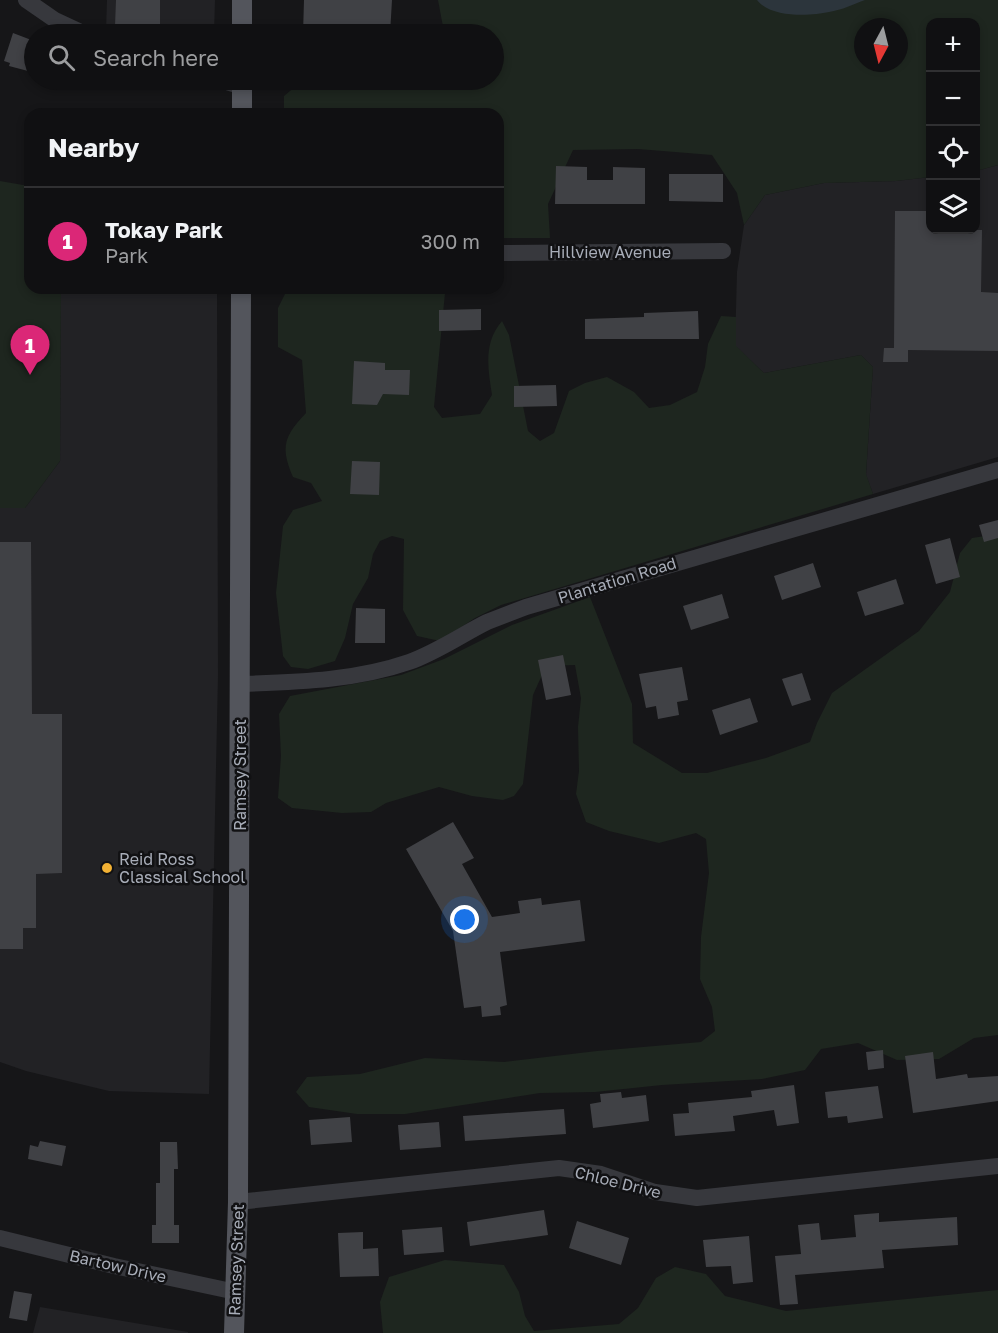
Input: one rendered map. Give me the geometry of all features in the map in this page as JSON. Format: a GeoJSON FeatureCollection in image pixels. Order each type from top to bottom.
{"type":"FeatureCollection","features":[{"type":"Feature","properties":{"kind":"main road"},"geometry":{"type":"LineString","coordinates":[[242,0],[242,24]]}},
{"type":"Feature","properties":{"kind":"main road"},"geometry":{"type":"LineString","coordinates":[[242,90],[242,108]]}},
{"type":"Feature","properties":{"kind":"main road","name":"Ramsey Street"},"geometry":{"type":"LineString","coordinates":[[234,1333],[238,1202],[241,294]]}},
{"type":"Feature","properties":{"kind":"street"},"geometry":{"type":"LineString","coordinates":[[26,0],[62,24]]}},
{"type":"Feature","properties":{"kind":"street","name":"Hillview Avenue"},"geometry":{"type":"LineString","coordinates":[[504,253],[723,251]]}},
{"type":"Feature","properties":{"kind":"street","name":"Plantation Road"},"geometry":{"type":"LineString","coordinates":[[240,684],[305,682],[379,671],[409,662],[439,649],[486,623],[526,607],[998,470]]}},
{"type":"Feature","properties":{"kind":"street","name":"Chloe Drive"},"geometry":{"type":"LineString","coordinates":[[238,1202],[559,1168],[601,1174],[654,1192],[697,1198],[998,1166]]}},
{"type":"Feature","properties":{"kind":"street","name":"Bartow Drive"},"geometry":{"type":"LineString","coordinates":[[0,1238],[114,1266],[236,1292]]}},
{"type":"Feature","properties":{"kind":"shaded area"},"geometry":{"type":"Polygon","coordinates":[[[107,0],[215,0],[214,24],[106,24],[107,0]]]}},
{"type":"Feature","properties":{"kind":"shaded area"},"geometry":{"type":"Polygon","coordinates":[[[438,0],[998,0],[998,165],[980,170],[980,18],[926,18],[926,177],[896,181],[824,183],[765,195],[744,225],[737,193],[712,155],[638,149],[573,150],[548,204],[550,238],[504,238],[504,108],[284,108],[284,96],[291,90],[504,90],[504,24],[442,24],[438,0]]]}},
{"type":"Feature","properties":{"kind":"shaded area"},"geometry":{"type":"Polygon","coordinates":[[[757,0],[865,0],[834,11],[802,15],[771,10],[757,0]]]}},
{"type":"Feature","properties":{"kind":"shaded area"},"geometry":{"type":"Polygon","coordinates":[[[998,165],[998,457],[873,494],[866,475],[873,367],[861,355],[764,373],[735,346],[737,272],[744,225],[765,195],[824,183],[896,181],[926,177],[926,234],[980,234],[980,170],[998,165]]]}},
{"type":"Feature","properties":{"kind":"shaded area"},"geometry":{"type":"Polygon","coordinates":[[[0,181],[24,185],[24,294],[61,294],[60,461],[25,508],[0,508],[0,181]]]}},
{"type":"Feature","properties":{"kind":"shaded area","name":"Reid Ross Classical School"},"geometry":{"type":"Polygon","coordinates":[[[61,294],[217,294],[218,675],[209,1094],[109,1091],[26,1071],[0,1062],[0,508],[25,508],[60,461],[61,294]]]}},
{"type":"Feature","properties":{"kind":"shaded area"},"geometry":{"type":"Polygon","coordinates":[[[285,294],[445,294],[434,407],[442,418],[480,414],[492,395],[488,366],[489,347],[502,321],[509,335],[528,431],[540,441],[554,433],[569,391],[585,383],[607,377],[634,392],[649,408],[670,405],[697,392],[705,367],[708,344],[721,316],[736,317],[736,346],[764,373],[861,355],[873,367],[866,474],[873,494],[501,605],[475,618],[440,641],[417,636],[403,610],[404,539],[392,536],[380,541],[373,554],[368,578],[353,604],[345,638],[335,661],[308,669],[291,667],[283,656],[276,593],[283,526],[293,510],[322,501],[311,483],[293,477],[286,458],[286,442],[289,435],[306,413],[302,360],[278,347],[278,308],[285,294]]]}},
{"type":"Feature","properties":{"kind":"shaded area"},"geometry":{"type":"Polygon","coordinates":[[[998,534],[998,1035],[974,1038],[939,1059],[897,1060],[858,1043],[821,1049],[805,1070],[762,1079],[595,1092],[540,1093],[405,1114],[357,1114],[309,1107],[296,1092],[307,1077],[360,1074],[425,1058],[504,1062],[701,1042],[715,1031],[712,1007],[700,979],[701,937],[709,873],[706,839],[696,833],[659,843],[609,831],[586,822],[576,794],[581,698],[575,665],[546,666],[533,695],[523,784],[514,796],[503,800],[472,796],[439,787],[386,803],[371,812],[342,813],[292,808],[278,798],[281,756],[279,714],[290,696],[401,675],[444,659],[512,625],[590,597],[632,704],[633,743],[682,773],[707,773],[766,758],[810,742],[832,693],[919,631],[950,592],[960,553],[972,538],[998,534]]]}},
{"type":"Feature","properties":{"kind":"shaded area"},"geometry":{"type":"Polygon","coordinates":[[[445,1260],[504,1265],[519,1292],[525,1316],[534,1331],[619,1324],[638,1308],[656,1278],[675,1267],[706,1274],[725,1296],[786,1311],[998,1290],[998,1333],[383,1333],[380,1302],[389,1277],[445,1260]]]}},
{"type":"Feature","properties":{"kind":"shaded area"},"geometry":{"type":"Polygon","coordinates":[[[40,1307],[188,1332],[188,1333],[33,1333],[40,1307]]]}},
{"type":"Feature","properties":{"kind":"building"},"geometry":{"type":"Polygon","coordinates":[[[116,0],[160,0],[160,24],[115,24],[116,0]]]}},
{"type":"Feature","properties":{"kind":"building"},"geometry":{"type":"Polygon","coordinates":[[[304,0],[392,0],[391,24],[303,24],[304,0]]]}},
{"type":"Feature","properties":{"kind":"building"},"geometry":{"type":"Polygon","coordinates":[[[13,33],[24,37],[24,70],[9,66],[10,63],[4,61],[13,33]]]}},
{"type":"Feature","properties":{"kind":"building"},"geometry":{"type":"Polygon","coordinates":[[[556,166],[587,167],[587,180],[613,180],[613,167],[645,168],[645,204],[555,204],[556,166]]]}},
{"type":"Feature","properties":{"kind":"building"},"geometry":{"type":"Polygon","coordinates":[[[669,174],[723,174],[723,202],[669,201],[669,174]]]}},
{"type":"Feature","properties":{"kind":"building"},"geometry":{"type":"Polygon","coordinates":[[[895,211],[926,211],[926,234],[980,234],[982,230],[981,292],[998,293],[998,351],[908,350],[908,362],[883,362],[884,348],[894,348],[895,211]]]}},
{"type":"Feature","properties":{"kind":"building"},"geometry":{"type":"Polygon","coordinates":[[[481,309],[481,330],[439,331],[439,310],[481,309]]]}},
{"type":"Feature","properties":{"kind":"building"},"geometry":{"type":"Polygon","coordinates":[[[698,311],[699,339],[585,339],[585,319],[644,317],[644,313],[698,311]]]}},
{"type":"Feature","properties":{"kind":"building"},"geometry":{"type":"Polygon","coordinates":[[[354,361],[385,363],[385,370],[410,370],[409,395],[383,394],[377,405],[352,404],[354,361]]]}},
{"type":"Feature","properties":{"kind":"building"},"geometry":{"type":"Polygon","coordinates":[[[556,385],[557,406],[514,407],[514,386],[556,385]]]}},
{"type":"Feature","properties":{"kind":"building"},"geometry":{"type":"Polygon","coordinates":[[[352,461],[380,462],[379,495],[350,494],[352,461]]]}},
{"type":"Feature","properties":{"kind":"building"},"geometry":{"type":"Polygon","coordinates":[[[998,520],[998,538],[984,542],[979,525],[998,520]]]}},
{"type":"Feature","properties":{"kind":"building"},"geometry":{"type":"Polygon","coordinates":[[[950,538],[960,577],[936,584],[925,545],[950,538]]]}},
{"type":"Feature","properties":{"kind":"building"},"geometry":{"type":"Polygon","coordinates":[[[0,542],[31,542],[32,714],[62,714],[62,873],[36,874],[36,928],[23,928],[23,949],[0,949],[0,542]]]}},
{"type":"Feature","properties":{"kind":"building"},"geometry":{"type":"Polygon","coordinates":[[[813,563],[821,587],[782,600],[774,576],[813,563]]]}},
{"type":"Feature","properties":{"kind":"building"},"geometry":{"type":"Polygon","coordinates":[[[896,579],[904,604],[865,616],[857,592],[896,579]]]}},
{"type":"Feature","properties":{"kind":"building"},"geometry":{"type":"Polygon","coordinates":[[[722,594],[729,618],[691,630],[683,606],[722,594]]]}},
{"type":"Feature","properties":{"kind":"building"},"geometry":{"type":"Polygon","coordinates":[[[356,608],[385,609],[385,643],[355,643],[356,608]]]}},
{"type":"Feature","properties":{"kind":"building"},"geometry":{"type":"Polygon","coordinates":[[[563,655],[571,695],[546,700],[538,660],[563,655]]]}},
{"type":"Feature","properties":{"kind":"building"},"geometry":{"type":"Polygon","coordinates":[[[682,667],[688,700],[677,702],[679,715],[658,719],[656,706],[646,708],[639,674],[682,667]]]}},
{"type":"Feature","properties":{"kind":"building"},"geometry":{"type":"Polygon","coordinates":[[[802,673],[811,700],[792,706],[782,679],[802,673]]]}},
{"type":"Feature","properties":{"kind":"building"},"geometry":{"type":"Polygon","coordinates":[[[750,698],[758,722],[720,735],[712,710],[750,698]]]}},
{"type":"Feature","properties":{"kind":"building"},"geometry":{"type":"Polygon","coordinates":[[[453,822],[474,858],[462,864],[492,917],[520,913],[518,901],[541,898],[542,905],[580,900],[585,941],[500,952],[507,1005],[500,1007],[501,1015],[482,1017],[481,1006],[464,1008],[453,931],[406,849],[453,822]]]}},
{"type":"Feature","properties":{"kind":"building"},"geometry":{"type":"Polygon","coordinates":[[[883,1050],[884,1068],[868,1070],[866,1052],[883,1050]]]}},
{"type":"Feature","properties":{"kind":"building"},"geometry":{"type":"Polygon","coordinates":[[[933,1052],[936,1079],[967,1074],[968,1078],[998,1076],[998,1101],[913,1113],[905,1056],[933,1052]]]}},
{"type":"Feature","properties":{"kind":"building"},"geometry":{"type":"Polygon","coordinates":[[[794,1085],[799,1123],[777,1126],[774,1110],[733,1116],[735,1131],[675,1136],[673,1114],[689,1113],[688,1103],[752,1097],[751,1091],[794,1085]]]}},
{"type":"Feature","properties":{"kind":"building"},"geometry":{"type":"Polygon","coordinates":[[[878,1086],[883,1118],[848,1123],[847,1116],[828,1118],[825,1092],[878,1086]]]}},
{"type":"Feature","properties":{"kind":"building"},"geometry":{"type":"Polygon","coordinates":[[[621,1092],[622,1098],[646,1095],[649,1121],[593,1128],[590,1104],[601,1102],[600,1094],[621,1092]]]}},
{"type":"Feature","properties":{"kind":"building"},"geometry":{"type":"Polygon","coordinates":[[[564,1109],[566,1134],[465,1141],[463,1116],[564,1109]]]}},
{"type":"Feature","properties":{"kind":"building"},"geometry":{"type":"Polygon","coordinates":[[[350,1117],[352,1142],[311,1145],[309,1120],[350,1117]]]}},
{"type":"Feature","properties":{"kind":"building"},"geometry":{"type":"Polygon","coordinates":[[[439,1122],[441,1147],[400,1150],[398,1125],[439,1122]]]}},
{"type":"Feature","properties":{"kind":"building"},"geometry":{"type":"Polygon","coordinates":[[[40,1141],[66,1146],[62,1166],[28,1159],[30,1145],[38,1147],[40,1141]]]}},
{"type":"Feature","properties":{"kind":"building"},"geometry":{"type":"Polygon","coordinates":[[[160,1142],[177,1142],[178,1169],[174,1169],[174,1225],[179,1225],[179,1243],[152,1243],[152,1225],[156,1225],[156,1183],[160,1183],[160,1142]]]}},
{"type":"Feature","properties":{"kind":"building"},"geometry":{"type":"Polygon","coordinates":[[[544,1210],[548,1235],[470,1246],[467,1222],[544,1210]]]}},
{"type":"Feature","properties":{"kind":"building"},"geometry":{"type":"Polygon","coordinates":[[[879,1213],[879,1222],[957,1217],[958,1245],[882,1250],[884,1268],[795,1275],[798,1304],[780,1305],[775,1256],[801,1254],[798,1225],[819,1223],[821,1240],[856,1237],[854,1215],[879,1213]]]}},
{"type":"Feature","properties":{"kind":"building"},"geometry":{"type":"Polygon","coordinates":[[[577,1221],[629,1238],[621,1265],[569,1248],[577,1221]]]}},
{"type":"Feature","properties":{"kind":"building"},"geometry":{"type":"Polygon","coordinates":[[[442,1227],[444,1252],[404,1255],[402,1230],[442,1227]]]}},
{"type":"Feature","properties":{"kind":"building"},"geometry":{"type":"Polygon","coordinates":[[[363,1232],[363,1249],[378,1248],[379,1276],[340,1277],[338,1233],[363,1232]]]}},
{"type":"Feature","properties":{"kind":"building"},"geometry":{"type":"Polygon","coordinates":[[[749,1236],[753,1282],[733,1284],[731,1266],[706,1267],[703,1240],[749,1236]]]}},
{"type":"Feature","properties":{"kind":"building"},"geometry":{"type":"Polygon","coordinates":[[[14,1291],[32,1294],[27,1321],[9,1318],[14,1291]]]}},
{"type":"Feature","properties":{"kind":"place","name":"Tokay Park"},"geometry":{"type":"Point","coordinates":[30,375]}},
{"type":"Feature","properties":{"kind":"place","name":"Reid Ross Classical School"},"geometry":{"type":"Point","coordinates":[107,868]}}]}
